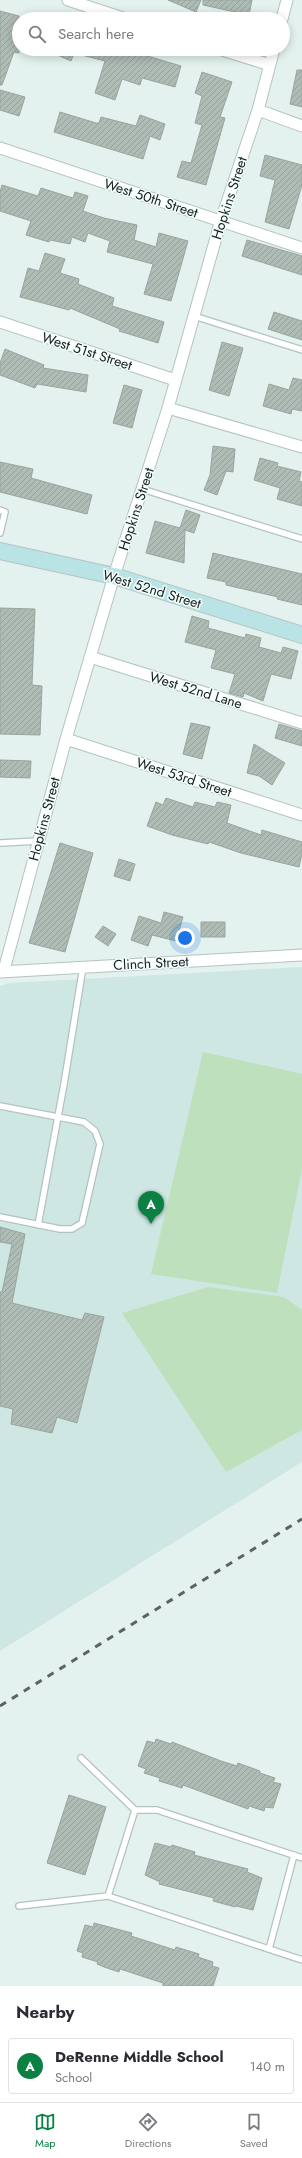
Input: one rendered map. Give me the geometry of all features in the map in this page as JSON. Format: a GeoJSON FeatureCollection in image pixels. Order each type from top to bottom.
{"type":"FeatureCollection","features":[{"type":"Feature","properties":{"kind":"main road","name":"West 52nd Street"},"geometry":{"type":"LineString","coordinates":[[0,551],[114,576],[302,635]]}},
{"type":"Feature","properties":{"kind":"street"},"geometry":{"type":"LineString","coordinates":[[68,0],[105,12]]}},
{"type":"Feature","properties":{"kind":"street"},"geometry":{"type":"LineString","coordinates":[[284,12],[287,0]]}},
{"type":"Feature","properties":{"kind":"street"},"geometry":{"type":"LineString","coordinates":[[241,56],[270,65]]}},
{"type":"Feature","properties":{"kind":"street","name":"Hopkins Street"},"geometry":{"type":"LineString","coordinates":[[2,971],[90,657],[114,576],[168,408],[221,220],[258,110],[272,56]]}},
{"type":"Feature","properties":{"kind":"street"},"geometry":{"type":"LineString","coordinates":[[258,110],[302,126]]}},
{"type":"Feature","properties":{"kind":"street","name":"West 50th Street"},"geometry":{"type":"LineString","coordinates":[[0,148],[302,248]]}},
{"type":"Feature","properties":{"kind":"street","name":"West 51st Street"},"geometry":{"type":"LineString","coordinates":[[0,322],[175,380]]}},
{"type":"Feature","properties":{"kind":"street"},"geometry":{"type":"LineString","coordinates":[[168,408],[302,447]]}},
{"type":"Feature","properties":{"kind":"street","name":"West 52nd Lane"},"geometry":{"type":"LineString","coordinates":[[90,657],[302,723]]}},
{"type":"Feature","properties":{"kind":"street","name":"West 53rd Street"},"geometry":{"type":"LineString","coordinates":[[66,739],[302,815]]}},
{"type":"Feature","properties":{"kind":"street","name":"Clinch Street"},"geometry":{"type":"LineString","coordinates":[[2,971],[302,954]]}},
{"type":"Feature","properties":{"kind":"lane"},"geometry":{"type":"LineString","coordinates":[[193,316],[302,350]]}},
{"type":"Feature","properties":{"kind":"lane"},"geometry":{"type":"LineString","coordinates":[[142,489],[302,538]]}},
{"type":"Feature","properties":{"kind":"lane"},"geometry":{"type":"LineString","coordinates":[[0,510],[6,512],[0,533]]}},
{"type":"Feature","properties":{"kind":"lane"},"geometry":{"type":"LineString","coordinates":[[0,843],[39,841]]}},
{"type":"Feature","properties":{"kind":"lane"},"geometry":{"type":"LineString","coordinates":[[38,1225],[58,1118],[83,967]]}},
{"type":"Feature","properties":{"kind":"lane"},"geometry":{"type":"LineString","coordinates":[[0,1106],[84,1122],[95,1131],[100,1144],[82,1223],[72,1229],[60,1229],[0,1217]]}},
{"type":"Feature","properties":{"kind":"lane"},"geometry":{"type":"LineString","coordinates":[[81,1758],[135,1810],[157,1810],[302,1858]]}},
{"type":"Feature","properties":{"kind":"lane"},"geometry":{"type":"LineString","coordinates":[[108,1896],[135,1810]]}},
{"type":"Feature","properties":{"kind":"lane"},"geometry":{"type":"LineString","coordinates":[[269,1949],[294,1855]]}},
{"type":"Feature","properties":{"kind":"lane"},"geometry":{"type":"LineString","coordinates":[[19,1906],[108,1896],[302,1960]]}},
{"type":"Feature","properties":{"kind":"shaded area"},"geometry":{"type":"Polygon","coordinates":[[[302,967],[302,1462],[0,1651],[0,986],[9,983],[302,967]]]}},
{"type":"Feature","properties":{"kind":"green space"},"geometry":{"type":"Polygon","coordinates":[[[203,1052],[302,1074],[302,1169],[277,1293],[151,1274],[203,1052]]]}},
{"type":"Feature","properties":{"kind":"green space"},"geometry":{"type":"Polygon","coordinates":[[[208,1287],[284,1297],[302,1310],[302,1430],[226,1472],[122,1313],[208,1287]]]}},
{"type":"Feature","properties":{"kind":"building"},"geometry":{"type":"Polygon","coordinates":[[[168,0],[201,0],[196,12],[168,0]]]}},
{"type":"Feature","properties":{"kind":"building"},"geometry":{"type":"Polygon","coordinates":[[[203,0],[252,0],[250,12],[235,12],[203,5],[203,0]]]}},
{"type":"Feature","properties":{"kind":"building"},"geometry":{"type":"Polygon","coordinates":[[[0,11],[12,14],[13,56],[2,85],[0,85],[0,11]]]}},
{"type":"Feature","properties":{"kind":"building"},"geometry":{"type":"Polygon","coordinates":[[[60,56],[73,56],[71,61],[60,56]]]}},
{"type":"Feature","properties":{"kind":"building"},"geometry":{"type":"Polygon","coordinates":[[[86,56],[147,56],[181,66],[175,87],[142,78],[140,85],[122,79],[115,100],[95,93],[105,61],[86,56]]]}},
{"type":"Feature","properties":{"kind":"building"},"geometry":{"type":"Polygon","coordinates":[[[297,70],[302,70],[302,107],[290,104],[297,70]]]}},
{"type":"Feature","properties":{"kind":"building"},"geometry":{"type":"Polygon","coordinates":[[[202,72],[232,82],[220,117],[225,118],[206,185],[177,177],[182,161],[191,163],[202,125],[195,123],[202,96],[195,93],[202,72]]]}},
{"type":"Feature","properties":{"kind":"building"},"geometry":{"type":"Polygon","coordinates":[[[0,90],[25,97],[19,116],[0,110],[0,90]]]}},
{"type":"Feature","properties":{"kind":"building"},"geometry":{"type":"Polygon","coordinates":[[[60,112],[96,123],[99,123],[101,117],[136,126],[140,115],[165,124],[160,140],[150,136],[143,159],[54,132],[60,112]]]}},
{"type":"Feature","properties":{"kind":"building"},"geometry":{"type":"Polygon","coordinates":[[[265,155],[302,165],[302,185],[289,229],[265,222],[275,180],[260,176],[265,155]]]}},
{"type":"Feature","properties":{"kind":"building"},"geometry":{"type":"Polygon","coordinates":[[[2,185],[38,196],[41,188],[73,198],[75,192],[88,196],[83,211],[104,218],[137,225],[134,240],[156,247],[159,233],[188,241],[171,301],[144,294],[153,264],[107,252],[110,241],[88,233],[85,242],[72,237],[70,244],[50,240],[49,242],[26,235],[31,221],[0,211],[0,192],[2,185]]]}},
{"type":"Feature","properties":{"kind":"building"},"geometry":{"type":"Polygon","coordinates":[[[247,240],[302,256],[302,275],[242,256],[247,240]]]}},
{"type":"Feature","properties":{"kind":"building"},"geometry":{"type":"Polygon","coordinates":[[[45,253],[65,259],[60,273],[79,279],[78,284],[114,298],[112,306],[164,322],[158,343],[119,331],[120,329],[70,308],[69,310],[20,297],[28,268],[39,271],[45,253]]]}},
{"type":"Feature","properties":{"kind":"building"},"geometry":{"type":"Polygon","coordinates":[[[274,312],[302,321],[302,340],[268,329],[274,312]]]}},
{"type":"Feature","properties":{"kind":"building"},"geometry":{"type":"Polygon","coordinates":[[[222,342],[243,348],[229,396],[209,390],[222,342]]]}},
{"type":"Feature","properties":{"kind":"building"},"geometry":{"type":"Polygon","coordinates":[[[5,349],[44,365],[43,368],[88,375],[86,392],[37,384],[35,388],[0,375],[0,363],[5,349]]]}},
{"type":"Feature","properties":{"kind":"building"},"geometry":{"type":"Polygon","coordinates":[[[293,378],[302,380],[302,411],[292,409],[291,414],[263,406],[269,384],[289,390],[293,378]]]}},
{"type":"Feature","properties":{"kind":"building"},"geometry":{"type":"Polygon","coordinates":[[[124,385],[142,390],[132,428],[113,423],[124,385]]]}},
{"type":"Feature","properties":{"kind":"building"},"geometry":{"type":"Polygon","coordinates":[[[213,446],[235,449],[233,472],[226,471],[217,495],[204,490],[210,475],[213,446]]]}},
{"type":"Feature","properties":{"kind":"building"},"geometry":{"type":"Polygon","coordinates":[[[260,458],[278,463],[277,466],[301,472],[299,481],[302,482],[302,506],[277,499],[280,488],[254,480],[260,458]]]}},
{"type":"Feature","properties":{"kind":"building"},"geometry":{"type":"Polygon","coordinates":[[[0,462],[33,469],[31,478],[92,495],[87,514],[0,492],[0,462]]]}},
{"type":"Feature","properties":{"kind":"building"},"geometry":{"type":"Polygon","coordinates":[[[186,510],[200,515],[194,533],[185,530],[184,563],[146,553],[155,521],[180,528],[186,510]]]}},
{"type":"Feature","properties":{"kind":"building"},"geometry":{"type":"Polygon","coordinates":[[[213,553],[302,574],[302,605],[277,599],[278,597],[226,585],[226,582],[207,578],[213,553]]]}},
{"type":"Feature","properties":{"kind":"building"},"geometry":{"type":"Polygon","coordinates":[[[0,608],[35,609],[32,685],[42,686],[40,735],[0,734],[0,608]]]}},
{"type":"Feature","properties":{"kind":"building"},"geometry":{"type":"Polygon","coordinates":[[[192,616],[209,621],[208,628],[245,638],[246,634],[261,638],[259,647],[281,653],[283,647],[298,651],[291,679],[271,674],[263,701],[244,693],[243,697],[229,693],[235,674],[211,668],[216,650],[185,642],[192,616]]]}},
{"type":"Feature","properties":{"kind":"building"},"geometry":{"type":"Polygon","coordinates":[[[191,723],[210,727],[202,759],[183,754],[191,723]]]}},
{"type":"Feature","properties":{"kind":"building"},"geometry":{"type":"Polygon","coordinates":[[[279,724],[302,731],[302,746],[275,738],[279,724]]]}},
{"type":"Feature","properties":{"kind":"building"},"geometry":{"type":"Polygon","coordinates":[[[254,744],[285,763],[272,785],[259,776],[247,773],[254,744]]]}},
{"type":"Feature","properties":{"kind":"building"},"geometry":{"type":"Polygon","coordinates":[[[0,760],[31,761],[30,778],[0,777],[0,760]]]}},
{"type":"Feature","properties":{"kind":"building"},"geometry":{"type":"Polygon","coordinates":[[[166,798],[193,807],[195,802],[215,807],[217,802],[231,805],[227,823],[261,835],[262,830],[302,842],[302,854],[299,867],[241,853],[209,842],[208,844],[172,835],[147,826],[156,802],[163,805],[166,798]]]}},
{"type":"Feature","properties":{"kind":"building"},"geometry":{"type":"Polygon","coordinates":[[[60,843],[93,853],[65,952],[29,943],[60,843]]]}},
{"type":"Feature","properties":{"kind":"building"},"geometry":{"type":"Polygon","coordinates":[[[119,859],[135,864],[130,881],[114,876],[119,859]]]}},
{"type":"Feature","properties":{"kind":"building"},"geometry":{"type":"Polygon","coordinates":[[[164,912],[183,917],[176,941],[152,935],[148,946],[131,940],[139,916],[161,923],[164,912]]]}},
{"type":"Feature","properties":{"kind":"building"},"geometry":{"type":"Polygon","coordinates":[[[201,922],[225,922],[225,937],[201,937],[201,922]]]}},
{"type":"Feature","properties":{"kind":"building"},"geometry":{"type":"Polygon","coordinates":[[[103,926],[116,934],[108,946],[95,937],[103,926]]]}},
{"type":"Feature","properties":{"kind":"building"},"geometry":{"type":"Polygon","coordinates":[[[0,1227],[25,1234],[12,1303],[82,1320],[85,1313],[104,1317],[77,1423],[57,1417],[52,1433],[11,1424],[13,1409],[0,1406],[0,1292],[2,1292],[12,1244],[0,1242],[0,1227]]]}},
{"type":"Feature","properties":{"kind":"building"},"geometry":{"type":"Polygon","coordinates":[[[156,1739],[171,1744],[172,1742],[237,1766],[238,1763],[275,1778],[273,1782],[281,1784],[273,1808],[265,1807],[264,1811],[249,1806],[248,1809],[183,1785],[182,1788],[159,1781],[160,1778],[144,1773],[146,1769],[138,1766],[147,1741],[155,1743],[156,1739]]]}},
{"type":"Feature","properties":{"kind":"building"},"geometry":{"type":"Polygon","coordinates":[[[69,1795],[106,1807],[85,1875],[47,1863],[69,1795]]]}},
{"type":"Feature","properties":{"kind":"building"},"geometry":{"type":"Polygon","coordinates":[[[155,1843],[171,1847],[172,1845],[195,1852],[194,1855],[248,1869],[247,1872],[262,1878],[253,1910],[213,1901],[214,1898],[159,1884],[160,1882],[145,1875],[155,1843]]]}},
{"type":"Feature","properties":{"kind":"building"},"geometry":{"type":"Polygon","coordinates":[[[94,1923],[132,1933],[131,1936],[175,1950],[176,1947],[199,1954],[198,1957],[213,1962],[212,1966],[219,1968],[213,1986],[163,1986],[163,1983],[120,1969],[119,1972],[97,1964],[98,1962],[82,1957],[83,1953],[77,1951],[85,1925],[93,1927],[94,1923]]]}},
{"type":"Feature","properties":{"kind":"railway"},"geometry":{"type":"LineString","coordinates":[[0,1706],[302,1519]]}},
{"type":"Feature","properties":{"kind":"place","name":"DeRenne Middle School"},"geometry":{"type":"Point","coordinates":[151,1224]}}]}
